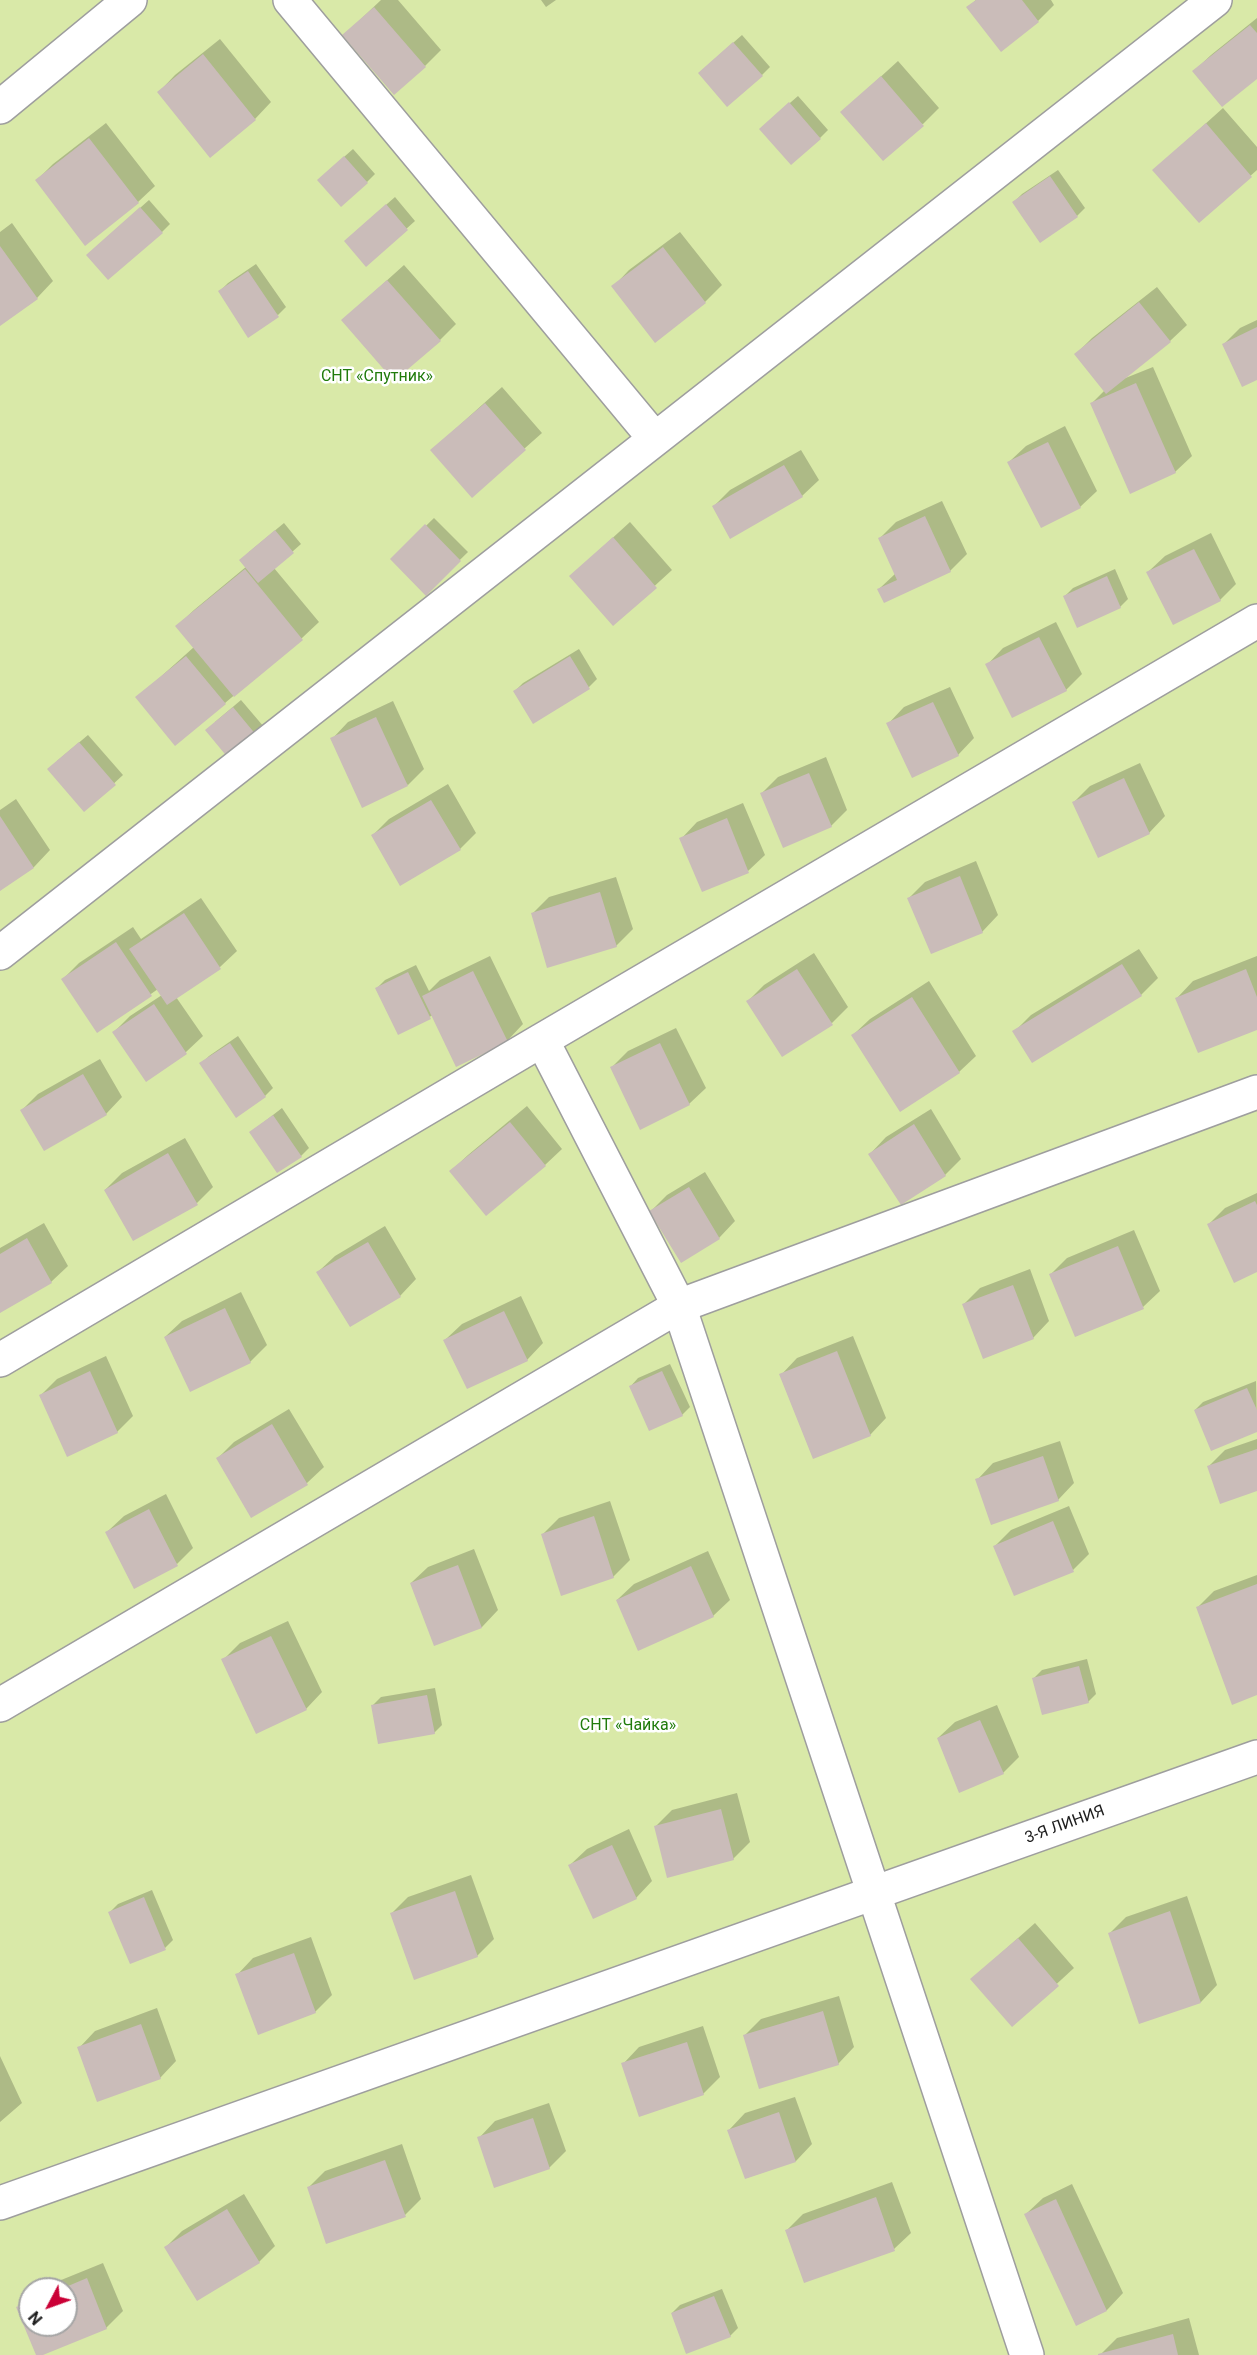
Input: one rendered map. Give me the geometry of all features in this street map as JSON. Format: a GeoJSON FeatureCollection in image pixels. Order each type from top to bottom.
{"type":"FeatureCollection","features":[{"type":"Feature","properties":{"kind":"street"},"geometry":{"type":"LineString","coordinates":[[0,107],[130,0]]}},
{"type":"Feature","properties":{"kind":"street"},"geometry":{"type":"LineString","coordinates":[[290,0],[655,439]]}},
{"type":"Feature","properties":{"kind":"street"},"geometry":{"type":"LineString","coordinates":[[0,953],[1215,0]]}},
{"type":"Feature","properties":{"kind":"street"},"geometry":{"type":"LineString","coordinates":[[0,1360],[1257,621]]}},
{"type":"Feature","properties":{"kind":"street"},"geometry":{"type":"LineString","coordinates":[[542,1040],[679,1306],[1027,2355]]}},
{"type":"Feature","properties":{"kind":"street"},"geometry":{"type":"LineString","coordinates":[[0,1705],[679,1306],[1257,1092]]}},
{"type":"Feature","properties":{"kind":"street","name":"3-Я ЛИНИЯ"},"geometry":{"type":"LineString","coordinates":[[0,2203],[1257,1757]]}},
{"type":"Feature","properties":{"kind":"green space","name":"СНТ «Чайка»"},"geometry":{"type":"Polygon","coordinates":[[[0,0],[1257,0],[1257,2355],[0,2355],[0,0]]]}},
{"type":"Feature","properties":{"kind":"building"},"geometry":{"type":"Polygon","coordinates":[[[976,0],[1022,0],[1039,22],[1001,52],[966,7],[976,0]]]}},
{"type":"Feature","properties":{"kind":"building"},"geometry":{"type":"Polygon","coordinates":[[[374,7],[426,67],[394,95],[342,35],[374,7]]]}},
{"type":"Feature","properties":{"kind":"building"},"geometry":{"type":"Polygon","coordinates":[[[1250,25],[1257,33],[1257,79],[1222,107],[1192,71],[1250,25]]]}},
{"type":"Feature","properties":{"kind":"building"},"geometry":{"type":"Polygon","coordinates":[[[733,42],[763,76],[727,107],[698,73],[733,42]]]}},
{"type":"Feature","properties":{"kind":"building"},"geometry":{"type":"Polygon","coordinates":[[[203,54],[256,120],[210,158],[157,92],[203,54]]]}},
{"type":"Feature","properties":{"kind":"building"},"geometry":{"type":"Polygon","coordinates":[[[881,76],[924,126],[883,161],[840,112],[881,76]]]}},
{"type":"Feature","properties":{"kind":"building"},"geometry":{"type":"Polygon","coordinates":[[[789,102],[821,139],[791,165],[759,129],[789,102]]]}},
{"type":"Feature","properties":{"kind":"building"},"geometry":{"type":"Polygon","coordinates":[[[1206,123],[1252,177],[1199,223],[1152,170],[1206,123]]]}},
{"type":"Feature","properties":{"kind":"building"},"geometry":{"type":"Polygon","coordinates":[[[89,138],[139,203],[85,246],[35,180],[89,138]]]}},
{"type":"Feature","properties":{"kind":"building"},"geometry":{"type":"Polygon","coordinates":[[[344,156],[368,183],[341,207],[317,180],[344,156]]]}},
{"type":"Feature","properties":{"kind":"building"},"geometry":{"type":"Polygon","coordinates":[[[1050,176],[1078,217],[1040,243],[1012,202],[1050,176]]]}},
{"type":"Feature","properties":{"kind":"building"},"geometry":{"type":"Polygon","coordinates":[[[386,204],[408,230],[366,267],[344,241],[386,204]]]}},
{"type":"Feature","properties":{"kind":"building"},"geometry":{"type":"Polygon","coordinates":[[[140,207],[163,233],[108,280],[86,255],[140,207]]]}},
{"type":"Feature","properties":{"kind":"building"},"geometry":{"type":"Polygon","coordinates":[[[0,246],[38,299],[0,326],[0,246]]]}},
{"type":"Feature","properties":{"kind":"building"},"geometry":{"type":"Polygon","coordinates":[[[663,247],[706,303],[655,343],[611,286],[663,247]]]}},
{"type":"Feature","properties":{"kind":"building"},"geometry":{"type":"Polygon","coordinates":[[[248,271],[279,317],[248,338],[218,291],[248,271]]]}},
{"type":"Feature","properties":{"kind":"building"},"geometry":{"type":"Polygon","coordinates":[[[387,280],[441,341],[394,381],[341,320],[387,280]]]}},
{"type":"Feature","properties":{"kind":"building"},"geometry":{"type":"Polygon","coordinates":[[[1139,302],[1171,342],[1106,394],[1074,354],[1139,302]]]}},
{"type":"Feature","properties":{"kind":"building"},"geometry":{"type":"Polygon","coordinates":[[[1257,327],[1257,380],[1242,387],[1222,344],[1257,327]]]}},
{"type":"Feature","properties":{"kind":"building"},"geometry":{"type":"Polygon","coordinates":[[[1136,383],[1176,473],[1130,494],[1090,403],[1136,383]]]}},
{"type":"Feature","properties":{"kind":"building"},"geometry":{"type":"Polygon","coordinates":[[[485,403],[526,450],[472,498],[430,450],[485,403]]]}},
{"type":"Feature","properties":{"kind":"building"},"geometry":{"type":"Polygon","coordinates":[[[1048,442],[1081,508],[1041,528],[1007,462],[1048,442]]]}},
{"type":"Feature","properties":{"kind":"building"},"geometry":{"type":"Polygon","coordinates":[[[784,465],[803,497],[730,539],[712,506],[784,465]]]}},
{"type":"Feature","properties":{"kind":"building"},"geometry":{"type":"Polygon","coordinates":[[[925,516],[951,572],[884,603],[877,589],[897,580],[878,538],[925,516]]]}},
{"type":"Feature","properties":{"kind":"building"},"geometry":{"type":"Polygon","coordinates":[[[425,524],[461,561],[426,596],[390,559],[425,524]]]}},
{"type":"Feature","properties":{"kind":"building"},"geometry":{"type":"Polygon","coordinates":[[[275,530],[294,553],[258,583],[239,560],[275,530]]]}},
{"type":"Feature","properties":{"kind":"building"},"geometry":{"type":"Polygon","coordinates":[[[613,537],[657,588],[613,626],[569,576],[613,537]]]}},
{"type":"Feature","properties":{"kind":"building"},"geometry":{"type":"Polygon","coordinates":[[[1194,549],[1221,601],[1173,625],[1146,572],[1194,549]]]}},
{"type":"Feature","properties":{"kind":"building"},"geometry":{"type":"Polygon","coordinates":[[[245,569],[303,640],[234,697],[175,626],[245,569]]]}},
{"type":"Feature","properties":{"kind":"building"},"geometry":{"type":"Polygon","coordinates":[[[1107,576],[1121,608],[1077,628],[1063,596],[1107,576]]]}},
{"type":"Feature","properties":{"kind":"building"},"geometry":{"type":"Polygon","coordinates":[[[1039,637],[1067,691],[1012,718],[985,664],[1039,637]]]}},
{"type":"Feature","properties":{"kind":"building"},"geometry":{"type":"Polygon","coordinates":[[[186,656],[226,704],[175,746],[135,697],[186,656]]]}},
{"type":"Feature","properties":{"kind":"building"},"geometry":{"type":"Polygon","coordinates":[[[570,656],[590,689],[533,724],[513,691],[570,656]]]}},
{"type":"Feature","properties":{"kind":"building"},"geometry":{"type":"Polygon","coordinates":[[[933,702],[959,756],[912,778],[886,723],[933,702]]]}},
{"type":"Feature","properties":{"kind":"building"},"geometry":{"type":"Polygon","coordinates":[[[233,707],[257,736],[229,759],[205,730],[233,707]]]}},
{"type":"Feature","properties":{"kind":"building"},"geometry":{"type":"Polygon","coordinates":[[[376,717],[408,786],[362,808],[330,738],[376,717]]]}},
{"type":"Feature","properties":{"kind":"building"},"geometry":{"type":"Polygon","coordinates":[[[79,742],[116,785],[84,812],[47,769],[79,742]]]}},
{"type":"Feature","properties":{"kind":"building"},"geometry":{"type":"Polygon","coordinates":[[[809,773],[832,827],[783,848],[760,793],[809,773]]]}},
{"type":"Feature","properties":{"kind":"building"},"geometry":{"type":"Polygon","coordinates":[[[1124,778],[1150,834],[1098,858],[1072,802],[1124,778]]]}},
{"type":"Feature","properties":{"kind":"building"},"geometry":{"type":"Polygon","coordinates":[[[431,800],[461,850],[400,886],[371,835],[431,800]]]}},
{"type":"Feature","properties":{"kind":"building"},"geometry":{"type":"Polygon","coordinates":[[[0,816],[34,868],[0,891],[0,816]]]}},
{"type":"Feature","properties":{"kind":"building"},"geometry":{"type":"Polygon","coordinates":[[[727,818],[749,873],[702,892],[679,838],[727,818]]]}},
{"type":"Feature","properties":{"kind":"building"},"geometry":{"type":"Polygon","coordinates":[[[960,876],[983,933],[931,954],[907,898],[960,876]]]}},
{"type":"Feature","properties":{"kind":"building"},"geometry":{"type":"Polygon","coordinates":[[[600,892],[617,947],[547,968],[531,913],[600,892]]]}},
{"type":"Feature","properties":{"kind":"building"},"geometry":{"type":"Polygon","coordinates":[[[184,913],[221,969],[167,1005],[129,949],[184,913]]]}},
{"type":"Feature","properties":{"kind":"building"},"geometry":{"type":"Polygon","coordinates":[[[116,942],[152,996],[97,1033],[61,979],[116,942]]]}},
{"type":"Feature","properties":{"kind":"building"},"geometry":{"type":"Polygon","coordinates":[[[1122,964],[1142,996],[1032,1063],[1012,1031],[1122,964]]]}},
{"type":"Feature","properties":{"kind":"building"},"geometry":{"type":"Polygon","coordinates":[[[797,969],[833,1025],[782,1057],[746,1001],[797,969]]]}},
{"type":"Feature","properties":{"kind":"building"},"geometry":{"type":"Polygon","coordinates":[[[1246,969],[1257,997],[1257,1030],[1198,1053],[1175,998],[1246,969]]]}},
{"type":"Feature","properties":{"kind":"building"},"geometry":{"type":"Polygon","coordinates":[[[473,971],[508,1042],[456,1067],[422,996],[473,971]]]}},
{"type":"Feature","properties":{"kind":"building"},"geometry":{"type":"Polygon","coordinates":[[[408,972],[431,1019],[398,1035],[375,988],[408,972]]]}},
{"type":"Feature","properties":{"kind":"building"},"geometry":{"type":"Polygon","coordinates":[[[912,997],[960,1073],[900,1112],[851,1035],[912,997]]]}},
{"type":"Feature","properties":{"kind":"building"},"geometry":{"type":"Polygon","coordinates":[[[154,1004],[187,1054],[146,1082],[112,1032],[154,1004]]]}},
{"type":"Feature","properties":{"kind":"building"},"geometry":{"type":"Polygon","coordinates":[[[230,1043],[266,1097],[236,1118],[199,1063],[230,1043]]]}},
{"type":"Feature","properties":{"kind":"building"},"geometry":{"type":"Polygon","coordinates":[[[660,1043],[690,1105],[640,1130],[610,1067],[660,1043]]]}},
{"type":"Feature","properties":{"kind":"building"},"geometry":{"type":"Polygon","coordinates":[[[83,1074],[107,1115],[44,1151],[20,1110],[83,1074]]]}},
{"type":"Feature","properties":{"kind":"building"},"geometry":{"type":"Polygon","coordinates":[[[273,1115],[302,1157],[277,1173],[249,1132],[273,1115]]]}},
{"type":"Feature","properties":{"kind":"building"},"geometry":{"type":"Polygon","coordinates":[[[510,1122],[546,1166],[486,1216],[449,1171],[510,1122]]]}},
{"type":"Feature","properties":{"kind":"building"},"geometry":{"type":"Polygon","coordinates":[[[914,1124],[946,1176],[901,1205],[868,1154],[914,1124]]]}},
{"type":"Feature","properties":{"kind":"building"},"geometry":{"type":"Polygon","coordinates":[[[168,1153],[198,1205],[133,1241],[104,1190],[168,1153]]]}},
{"type":"Feature","properties":{"kind":"building"},"geometry":{"type":"Polygon","coordinates":[[[689,1187],[720,1239],[681,1263],[649,1211],[689,1187]]]}},
{"type":"Feature","properties":{"kind":"building"},"geometry":{"type":"Polygon","coordinates":[[[1255,1201],[1257,1205],[1257,1272],[1234,1283],[1207,1224],[1255,1201]]]}},
{"type":"Feature","properties":{"kind":"building"},"geometry":{"type":"Polygon","coordinates":[[[27,1238],[52,1283],[0,1313],[0,1254],[27,1238]]]}},
{"type":"Feature","properties":{"kind":"building"},"geometry":{"type":"Polygon","coordinates":[[[368,1242],[401,1297],[350,1327],[316,1272],[368,1242]]]}},
{"type":"Feature","properties":{"kind":"building"},"geometry":{"type":"Polygon","coordinates":[[[1118,1246],[1144,1309],[1075,1337],[1049,1274],[1118,1246]]]}},
{"type":"Feature","properties":{"kind":"building"},"geometry":{"type":"Polygon","coordinates":[[[1013,1285],[1034,1339],[983,1359],[962,1304],[1013,1285]]]}},
{"type":"Feature","properties":{"kind":"building"},"geometry":{"type":"Polygon","coordinates":[[[225,1308],[251,1363],[190,1392],[164,1337],[225,1308]]]}},
{"type":"Feature","properties":{"kind":"building"},"geometry":{"type":"Polygon","coordinates":[[[504,1311],[528,1361],[467,1389],[443,1340],[504,1311]]]}},
{"type":"Feature","properties":{"kind":"building"},"geometry":{"type":"Polygon","coordinates":[[[837,1351],[871,1436],[813,1459],[779,1374],[837,1351]]]}},
{"type":"Feature","properties":{"kind":"building"},"geometry":{"type":"Polygon","coordinates":[[[90,1371],[118,1433],[67,1457],[39,1395],[90,1371]]]}},
{"type":"Feature","properties":{"kind":"building"},"geometry":{"type":"Polygon","coordinates":[[[662,1371],[683,1416],[649,1431],[629,1386],[662,1371]]]}},
{"type":"Feature","properties":{"kind":"building"},"geometry":{"type":"Polygon","coordinates":[[[1247,1388],[1257,1410],[1257,1432],[1211,1451],[1194,1410],[1247,1388]]]}},
{"type":"Feature","properties":{"kind":"building"},"geometry":{"type":"Polygon","coordinates":[[[272,1424],[308,1485],[251,1518],[216,1458],[272,1424]]]}},
{"type":"Feature","properties":{"kind":"building"},"geometry":{"type":"Polygon","coordinates":[[[1257,1449],[1257,1491],[1220,1504],[1207,1466],[1257,1449]]]}},
{"type":"Feature","properties":{"kind":"building"},"geometry":{"type":"Polygon","coordinates":[[[1043,1456],[1059,1501],[991,1525],[975,1479],[1043,1456]]]}},
{"type":"Feature","properties":{"kind":"building"},"geometry":{"type":"Polygon","coordinates":[[[149,1509],[178,1566],[134,1589],[105,1532],[149,1509]]]}},
{"type":"Feature","properties":{"kind":"building"},"geometry":{"type":"Polygon","coordinates":[[[594,1516],[614,1578],[561,1596],[541,1534],[594,1516]]]}},
{"type":"Feature","properties":{"kind":"building"},"geometry":{"type":"Polygon","coordinates":[[[1053,1521],[1074,1572],[1014,1596],[993,1546],[1053,1521]]]}},
{"type":"Feature","properties":{"kind":"building"},"geometry":{"type":"Polygon","coordinates":[[[458,1565],[482,1628],[434,1646],[410,1583],[458,1565]]]}},
{"type":"Feature","properties":{"kind":"building"},"geometry":{"type":"Polygon","coordinates":[[[691,1566],[714,1617],[638,1651],[616,1600],[691,1566]]]}},
{"type":"Feature","properties":{"kind":"building"},"geometry":{"type":"Polygon","coordinates":[[[1257,1584],[1257,1695],[1232,1705],[1196,1607],[1257,1584]]]}},
{"type":"Feature","properties":{"kind":"building"},"geometry":{"type":"Polygon","coordinates":[[[271,1636],[307,1710],[256,1734],[221,1659],[271,1636]]]}},
{"type":"Feature","properties":{"kind":"building"},"geometry":{"type":"Polygon","coordinates":[[[1079,1666],[1089,1703],[1042,1715],[1032,1678],[1079,1666]]]}},
{"type":"Feature","properties":{"kind":"building"},"geometry":{"type":"Polygon","coordinates":[[[427,1695],[435,1734],[378,1744],[371,1705],[427,1695]]]}},
{"type":"Feature","properties":{"kind":"building"},"geometry":{"type":"Polygon","coordinates":[[[980,1720],[1004,1774],[959,1793],[937,1738],[980,1720]]]}},
{"type":"Feature","properties":{"kind":"building"},"geometry":{"type":"Polygon","coordinates":[[[721,1809],[734,1860],[667,1878],[654,1826],[721,1809]]]}},
{"type":"Feature","properties":{"kind":"building"},"geometry":{"type":"Polygon","coordinates":[[[612,1845],[637,1899],[593,1919],[568,1865],[612,1845]]]}},
{"type":"Feature","properties":{"kind":"building"},"geometry":{"type":"Polygon","coordinates":[[[455,1891],[478,1957],[414,1980],[390,1913],[455,1891]]]}},
{"type":"Feature","properties":{"kind":"building"},"geometry":{"type":"Polygon","coordinates":[[[144,1897],[166,1950],[130,1964],[108,1912],[144,1897]]]}},
{"type":"Feature","properties":{"kind":"building"},"geometry":{"type":"Polygon","coordinates":[[[1170,1911],[1201,2003],[1139,2024],[1108,1933],[1170,1911]]]}},
{"type":"Feature","properties":{"kind":"building"},"geometry":{"type":"Polygon","coordinates":[[[1018,1938],[1059,1986],[1012,2027],[970,1979],[1018,1938]]]}},
{"type":"Feature","properties":{"kind":"building"},"geometry":{"type":"Polygon","coordinates":[[[294,1953],[316,2013],[258,2035],[235,1974],[294,1953]]]}},
{"type":"Feature","properties":{"kind":"building"},"geometry":{"type":"Polygon","coordinates":[[[823,2011],[839,2065],[759,2089],[743,2035],[823,2011]]]}},
{"type":"Feature","properties":{"kind":"building"},"geometry":{"type":"Polygon","coordinates":[[[141,2024],[161,2079],[97,2102],[77,2047],[141,2024]]]}},
{"type":"Feature","properties":{"kind":"building"},"geometry":{"type":"Polygon","coordinates":[[[687,2042],[704,2095],[639,2117],[621,2063],[687,2042]]]}},
{"type":"Feature","properties":{"kind":"building"},"geometry":{"type":"Polygon","coordinates":[[[779,2112],[796,2162],[745,2179],[727,2130],[779,2112]]]}},
{"type":"Feature","properties":{"kind":"building"},"geometry":{"type":"Polygon","coordinates":[[[533,2118],[550,2169],[494,2188],[477,2137],[533,2118]]]}},
{"type":"Feature","properties":{"kind":"building"},"geometry":{"type":"Polygon","coordinates":[[[385,2160],[406,2217],[326,2244],[307,2187],[385,2160]]]}},
{"type":"Feature","properties":{"kind":"building"},"geometry":{"type":"Polygon","coordinates":[[[876,2197],[895,2251],[804,2283],[785,2230],[876,2197]]]}},
{"type":"Feature","properties":{"kind":"building"},"geometry":{"type":"Polygon","coordinates":[[[1056,2199],[1107,2311],[1076,2326],[1024,2214],[1056,2199]]]}},
{"type":"Feature","properties":{"kind":"building"},"geometry":{"type":"Polygon","coordinates":[[[227,2209],[260,2263],[197,2301],[164,2247],[227,2209]]]}},
{"type":"Feature","properties":{"kind":"building"},"geometry":{"type":"Polygon","coordinates":[[[87,2278],[107,2329],[43,2355],[36,2355],[28,2337],[78,2337],[78,2282],[87,2278]]]}},
{"type":"Feature","properties":{"kind":"building"},"geometry":{"type":"Polygon","coordinates":[[[714,2296],[731,2337],[686,2354],[671,2313],[714,2296]]]}},
{"type":"Feature","properties":{"kind":"building"},"geometry":{"type":"Polygon","coordinates":[[[1173,2334],[1178,2355],[1098,2355],[1098,2354],[1173,2334]]]}},
{"type":"Feature","properties":{"kind":"park label","name":"СНТ «Спутник»"},"geometry":{"type":"Point","coordinates":[377,377]}}]}
